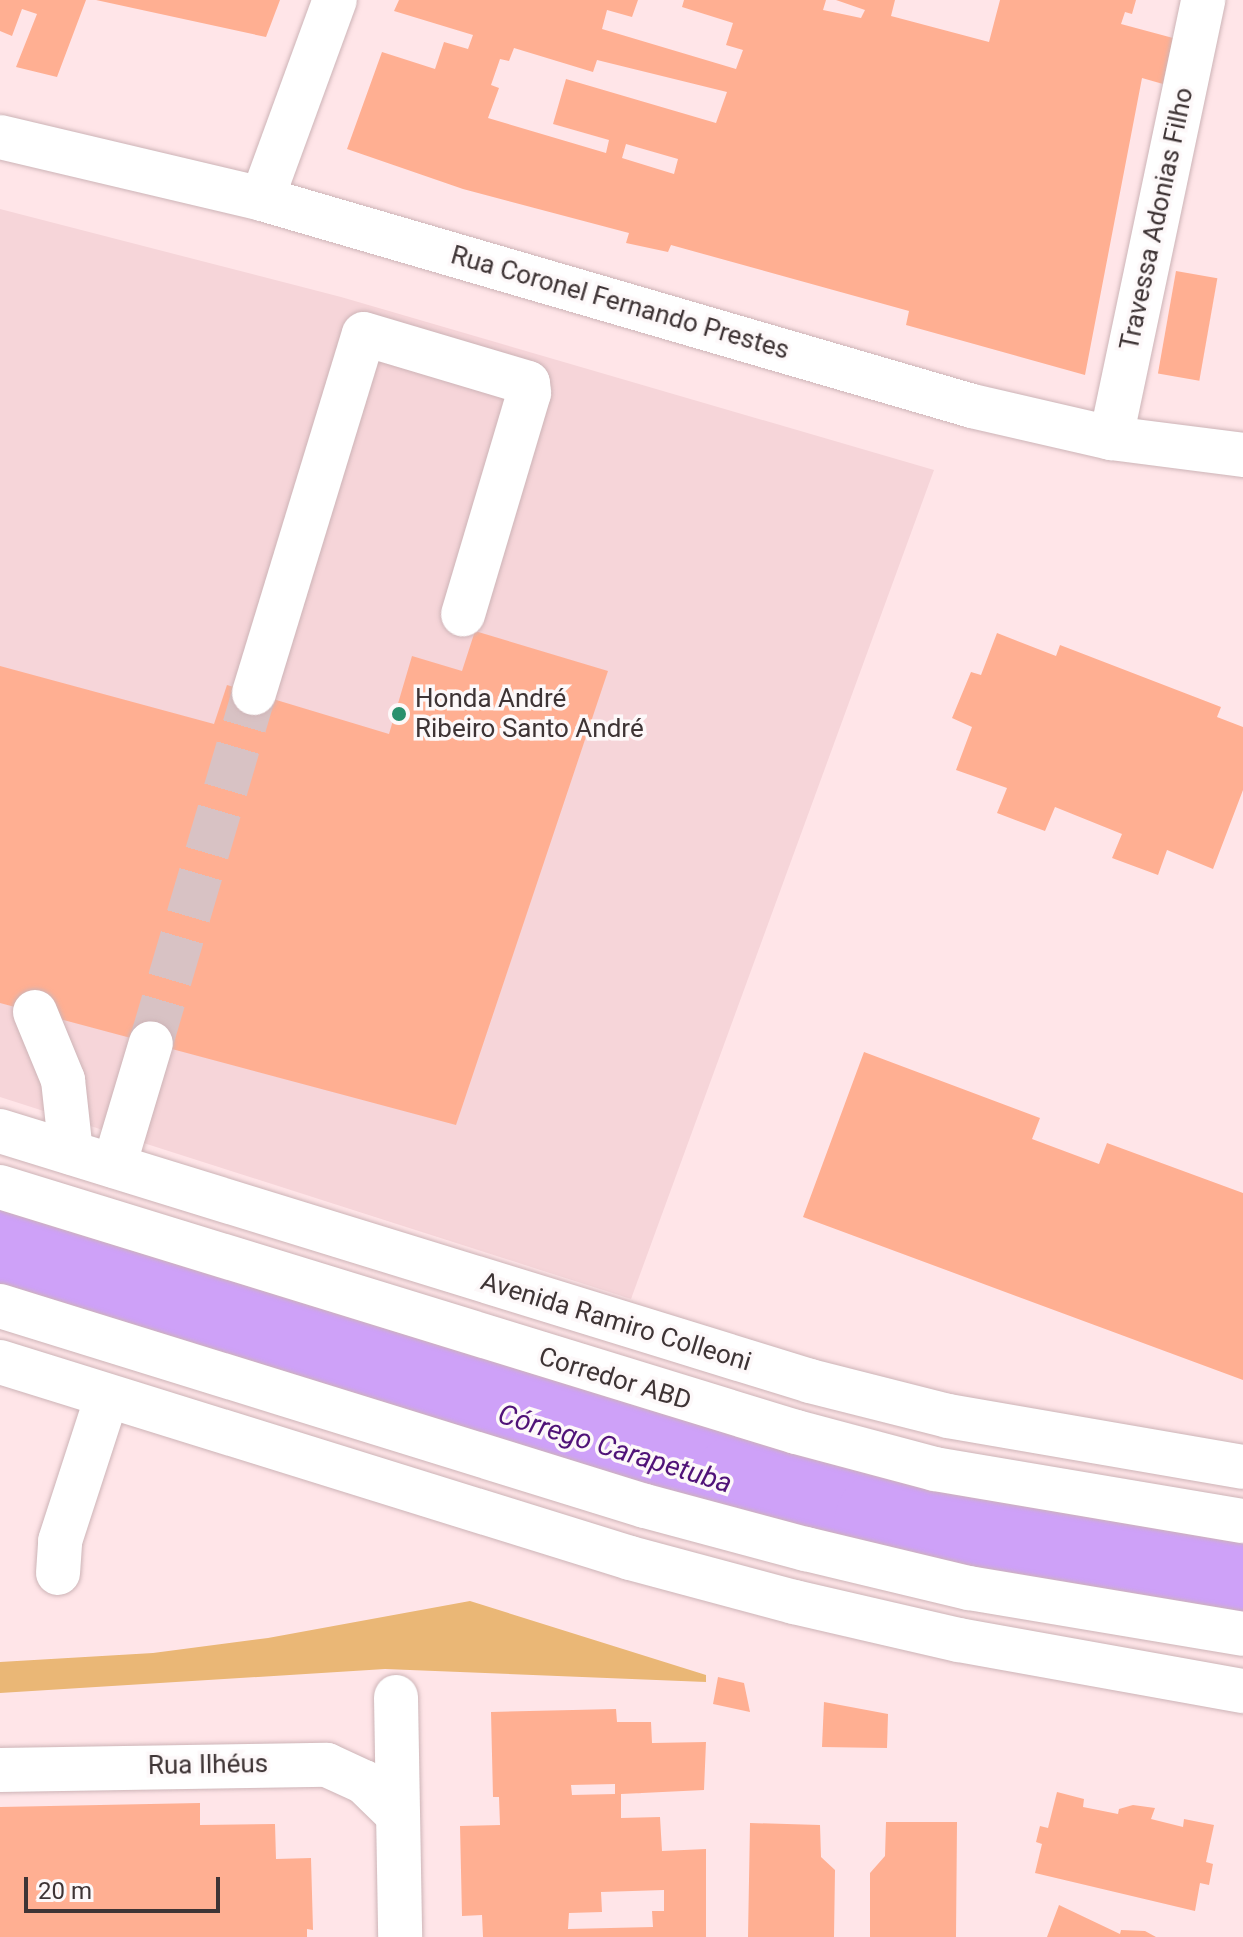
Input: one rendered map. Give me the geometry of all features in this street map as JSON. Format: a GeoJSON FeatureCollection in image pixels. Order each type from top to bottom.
{"type":"FeatureCollection","features":[{"type":"Feature","properties":{"kind":"main road"},"geometry":{"type":"LineString","coordinates":[[262,199],[335,0]]}},
{"type":"Feature","properties":{"kind":"main road","name":"Travessa Adonias Filho"},"geometry":{"type":"LineString","coordinates":[[1111,438],[1203,0]]}},
{"type":"Feature","properties":{"kind":"main road","name":"Rua Coronel Fernando Prestes"},"geometry":{"type":"LineString","coordinates":[[0,137],[262,199],[972,406],[1111,438],[1243,455]]}},
{"type":"Feature","properties":{"kind":"main road"},"geometry":{"type":"LineString","coordinates":[[254,693],[364,334],[528,383],[463,614]]}},
{"type":"Feature","properties":{"kind":"main road"},"geometry":{"type":"LineString","coordinates":[[35,1012],[63,1080],[71,1153]]}},
{"type":"Feature","properties":{"kind":"main road"},"geometry":{"type":"LineString","coordinates":[[114,1166],[151,1043]]}},
{"type":"Feature","properties":{"kind":"main road","name":"Avenida Ramiro Colleoni"},"geometry":{"type":"LineString","coordinates":[[0,1131],[810,1381],[1040,1435],[1243,1467]]}},
{"type":"Feature","properties":{"kind":"main road","name":"Corredor ABD"},"geometry":{"type":"LineString","coordinates":[[0,1187],[796,1432],[935,1469],[1243,1521]]}},
{"type":"Feature","properties":{"kind":"main road"},"geometry":{"type":"LineString","coordinates":[[0,1306],[645,1506],[792,1545],[969,1588],[1243,1634]]}},
{"type":"Feature","properties":{"kind":"main road"},"geometry":{"type":"LineString","coordinates":[[0,1362],[630,1558],[794,1602],[959,1640],[1243,1691]]}},
{"type":"Feature","properties":{"kind":"main road"},"geometry":{"type":"LineString","coordinates":[[58,1573],[60,1541],[107,1396]]}},
{"type":"Feature","properties":{"kind":"main road"},"geometry":{"type":"LineString","coordinates":[[396,1697],[400,1937]]}},
{"type":"Feature","properties":{"kind":"main road","name":"Rua Ilhéus"},"geometry":{"type":"LineString","coordinates":[[0,1770],[327,1765],[364,1782],[398,1815]]}},
{"type":"Feature","properties":{"kind":"shaded area"},"geometry":{"type":"Polygon","coordinates":[[[0,209],[341,297],[934,470],[631,1299],[0,1097],[0,209]]]}},
{"type":"Feature","properties":{"kind":"shaded area"},"geometry":{"type":"Polygon","coordinates":[[[470,1601],[706,1675],[706,1682],[385,1669],[0,1693],[0,1662],[153,1653],[268,1638],[470,1601]]]}},
{"type":"Feature","properties":{"kind":"building"},"geometry":{"type":"Polygon","coordinates":[[[0,0],[86,0],[57,77],[16,67],[37,14],[22,9],[12,36],[0,31],[0,0]]]}},
{"type":"Feature","properties":{"kind":"building"},"geometry":{"type":"Polygon","coordinates":[[[96,0],[280,0],[266,37],[96,0]]]}},
{"type":"Feature","properties":{"kind":"building"},"geometry":{"type":"Polygon","coordinates":[[[399,0],[638,0],[632,17],[607,10],[602,29],[736,69],[743,50],[726,45],[733,23],[682,7],[684,0],[826,0],[823,10],[861,18],[865,10],[836,0],[895,0],[891,16],[989,42],[1000,0],[1136,0],[1132,14],[1125,12],[1121,24],[1173,38],[1163,84],[1142,78],[1085,375],[906,325],[909,311],[671,245],[668,252],[626,243],[629,233],[463,189],[347,149],[382,52],[435,69],[444,42],[468,49],[473,35],[394,11],[399,0]],[[514,48],[509,61],[500,59],[491,85],[499,88],[488,118],[606,153],[609,140],[553,124],[566,79],[716,123],[727,92],[597,60],[593,72],[514,48]],[[626,144],[622,158],[674,174],[678,159],[626,144]]]}},
{"type":"Feature","properties":{"kind":"building"},"geometry":{"type":"Polygon","coordinates":[[[1176,271],[1217,278],[1199,381],[1158,373],[1176,271]]]}},
{"type":"Feature","properties":{"kind":"building"},"geometry":{"type":"Polygon","coordinates":[[[475,631],[608,671],[456,1125],[0,1003],[0,666],[214,724],[227,685],[389,734],[412,656],[462,671],[475,631]]]}},
{"type":"Feature","properties":{"kind":"building"},"geometry":{"type":"Polygon","coordinates":[[[997,633],[1056,656],[1060,645],[1221,707],[1217,717],[1243,727],[1243,790],[1213,869],[1167,850],[1158,875],[1112,858],[1122,834],[1055,807],[1045,831],[997,813],[1007,788],[956,770],[972,727],[952,718],[971,672],[981,675],[997,633]]]}},
{"type":"Feature","properties":{"kind":"building"},"geometry":{"type":"Polygon","coordinates":[[[864,1052],[1040,1118],[1032,1139],[1099,1164],[1107,1143],[1243,1193],[1243,1380],[803,1217],[864,1052]]]}},
{"type":"Feature","properties":{"kind":"building"},"geometry":{"type":"Polygon","coordinates":[[[718,1677],[744,1683],[750,1712],[713,1704],[718,1677]]]}},
{"type":"Feature","properties":{"kind":"building"},"geometry":{"type":"Polygon","coordinates":[[[824,1702],[888,1714],[887,1748],[822,1747],[824,1702]]]}},
{"type":"Feature","properties":{"kind":"building"},"geometry":{"type":"Polygon","coordinates":[[[616,1709],[617,1722],[651,1722],[652,1743],[706,1742],[704,1790],[621,1794],[621,1818],[660,1817],[662,1851],[706,1849],[706,1937],[483,1937],[482,1915],[462,1916],[460,1826],[500,1825],[499,1797],[493,1797],[491,1712],[616,1709]],[[615,1784],[571,1785],[572,1795],[615,1794],[615,1784]],[[664,1890],[601,1892],[602,1912],[569,1913],[568,1929],[653,1927],[652,1911],[664,1911],[664,1890]]]}},
{"type":"Feature","properties":{"kind":"building"},"geometry":{"type":"Polygon","coordinates":[[[1057,1792],[1084,1799],[1083,1807],[1118,1814],[1119,1809],[1133,1805],[1155,1808],[1151,1819],[1183,1827],[1184,1819],[1214,1825],[1206,1862],[1213,1864],[1209,1885],[1200,1883],[1195,1911],[1035,1873],[1042,1844],[1036,1842],[1040,1826],[1048,1828],[1057,1792]]]}},
{"type":"Feature","properties":{"kind":"building"},"geometry":{"type":"Polygon","coordinates":[[[200,1803],[200,1825],[275,1824],[276,1859],[311,1858],[313,1930],[307,1929],[307,1937],[0,1937],[0,1807],[200,1803]]]}},
{"type":"Feature","properties":{"kind":"building"},"geometry":{"type":"Polygon","coordinates":[[[886,1822],[957,1822],[956,1937],[870,1937],[870,1873],[885,1856],[886,1822]]]}},
{"type":"Feature","properties":{"kind":"building"},"geometry":{"type":"Polygon","coordinates":[[[750,1823],[820,1825],[821,1857],[835,1870],[834,1937],[748,1937],[750,1823]]]}},
{"type":"Feature","properties":{"kind":"building"},"geometry":{"type":"Polygon","coordinates":[[[1059,1905],[1120,1934],[1121,1930],[1145,1931],[1156,1937],[1047,1937],[1059,1905]]]}},
{"type":"Feature","properties":{"kind":"waterway","name":"Córrego Carapetuba"},"geometry":{"type":"LineString","coordinates":[[0,1261],[748,1490],[893,1525],[1243,1586]]}},
{"type":"Feature","properties":{"kind":"tunnel"},"geometry":{"type":"LineString","coordinates":[[151,1043],[254,693]]}},
{"type":"Feature","properties":{"kind":"place","name":"Honda André Ribeiro Santo André"},"geometry":{"type":"Point","coordinates":[399,714]}}]}
